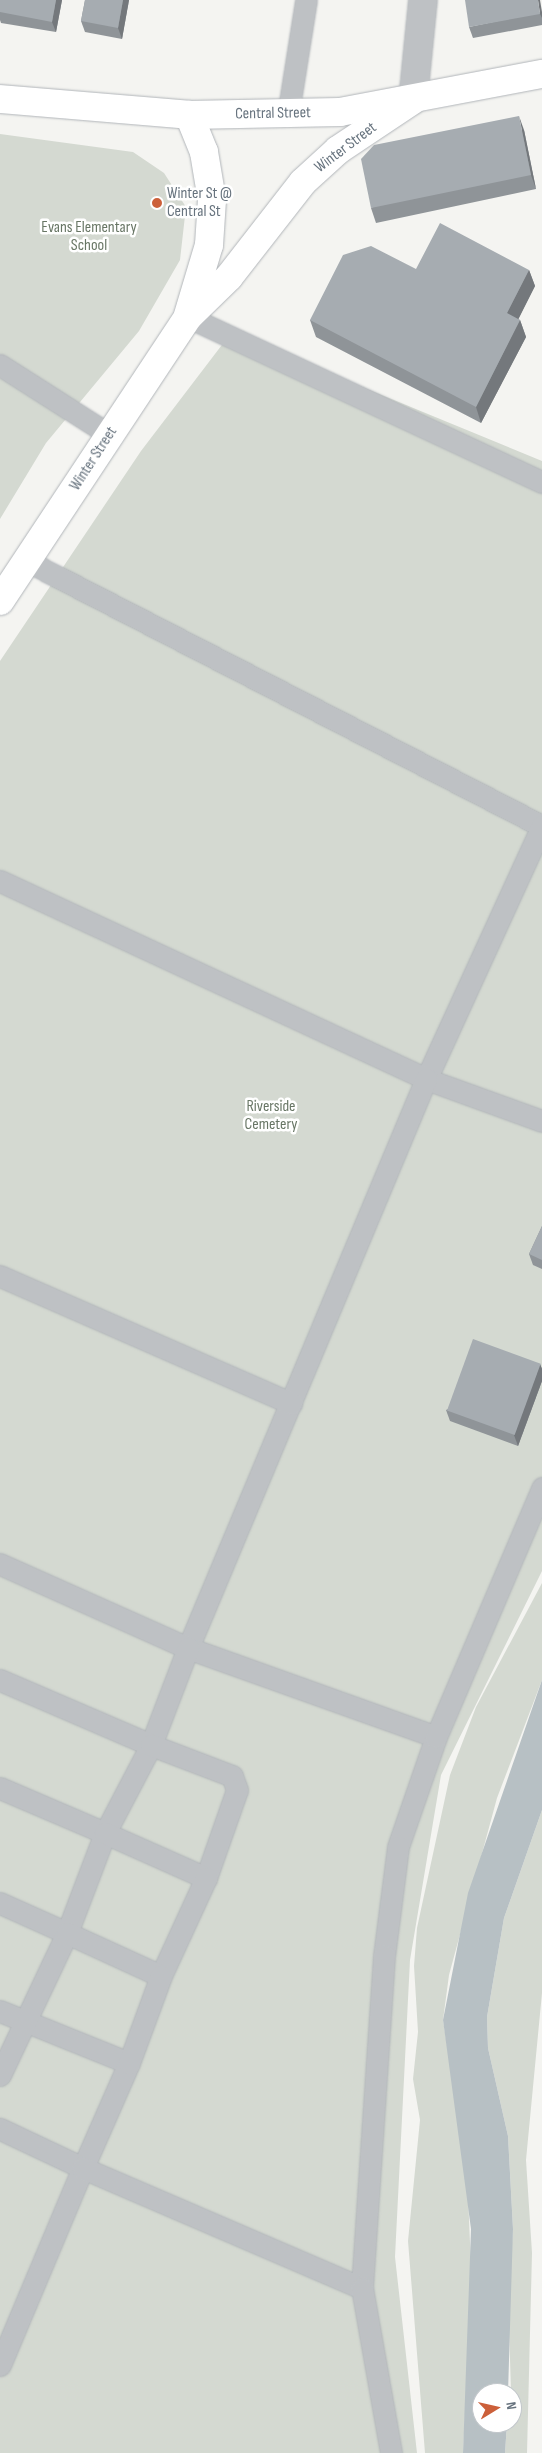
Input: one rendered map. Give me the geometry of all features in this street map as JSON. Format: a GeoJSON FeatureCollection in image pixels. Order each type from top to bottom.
{"type":"FeatureCollection","features":[{"type":"Feature","properties":{"kind":"main road","name":"Central Street"},"geometry":{"type":"LineString","coordinates":[[0,99],[189,115],[340,112],[413,100],[542,74]]}},
{"type":"Feature","properties":{"kind":"main road","name":"Winter Street"},"geometry":{"type":"LineString","coordinates":[[0,601],[188,317],[229,277],[303,182],[338,150],[413,100]]}},
{"type":"Feature","properties":{"kind":"main road","name":"Winter Street"},"geometry":{"type":"LineString","coordinates":[[188,317],[209,245],[212,200],[204,152],[189,115]]}},
{"type":"Feature","properties":{"kind":"street"},"geometry":{"type":"LineString","coordinates":[[413,100],[423,0]]}},
{"type":"Feature","properties":{"kind":"lane"},"geometry":{"type":"LineString","coordinates":[[288,114],[306,0]]}},
{"type":"Feature","properties":{"kind":"lane"},"geometry":{"type":"LineString","coordinates":[[188,317],[542,482]]}},
{"type":"Feature","properties":{"kind":"lane"},"geometry":{"type":"LineString","coordinates":[[0,364],[110,435]]}},
{"type":"Feature","properties":{"kind":"lane"},"geometry":{"type":"LineString","coordinates":[[0,2075],[67,1933],[105,1834],[151,1745],[188,1648],[426,1079],[542,826],[26,561]]}},
{"type":"Feature","properties":{"kind":"lane"},"geometry":{"type":"LineString","coordinates":[[0,881],[426,1079],[542,1121]]}},
{"type":"Feature","properties":{"kind":"lane"},"geometry":{"type":"LineString","coordinates":[[0,1276],[291,1403]]}},
{"type":"Feature","properties":{"kind":"lane"},"geometry":{"type":"LineString","coordinates":[[390,2453],[362,2288],[384,1956],[398,1847],[436,1737],[542,1488]]}},
{"type":"Feature","properties":{"kind":"lane"},"geometry":{"type":"LineString","coordinates":[[0,1564],[188,1648],[436,1737]]}},
{"type":"Feature","properties":{"kind":"lane"},"geometry":{"type":"LineString","coordinates":[[0,1680],[151,1745],[232,1776],[237,1790],[206,1878],[161,1976],[129,2063],[0,2365]]}},
{"type":"Feature","properties":{"kind":"lane"},"geometry":{"type":"LineString","coordinates":[[0,1788],[206,1878]]}},
{"type":"Feature","properties":{"kind":"lane"},"geometry":{"type":"LineString","coordinates":[[0,1903],[161,1976]]}},
{"type":"Feature","properties":{"kind":"lane"},"geometry":{"type":"LineString","coordinates":[[0,2011],[129,2063]]}},
{"type":"Feature","properties":{"kind":"lane"},"geometry":{"type":"LineString","coordinates":[[0,2129],[83,2168],[362,2288]]}},
{"type":"Feature","properties":{"kind":"green space","name":"Evans Elementary School"},"geometry":{"type":"Polygon","coordinates":[[[0,134],[133,152],[164,173],[186,207],[180,260],[139,331],[46,443],[0,519],[0,134]]]}},
{"type":"Feature","properties":{"kind":"green space","name":"Riverside Cemetery"},"geometry":{"type":"Polygon","coordinates":[[[231,333],[542,461],[542,1571],[441,1775],[410,1960],[395,2257],[417,2453],[0,2453],[0,661],[141,451],[231,333]]]}},
{"type":"Feature","properties":{"kind":"green space"},"geometry":{"type":"Polygon","coordinates":[[[542,1583],[542,1680],[497,1798],[449,1975],[443,2020],[467,2172],[471,2266],[469,2335],[463,2453],[425,2453],[408,2241],[420,2120],[413,2079],[418,2032],[414,1966],[417,1928],[450,1775],[476,1707],[542,1583]]]}},
{"type":"Feature","properties":{"kind":"green space"},"geometry":{"type":"Polygon","coordinates":[[[542,1810],[542,1993],[526,2160],[532,2253],[527,2453],[505,2453],[506,2433],[522,2433],[522,2383],[511,2383],[508,2296],[513,2229],[508,2136],[488,2048],[487,2017],[504,1918],[542,1810]]]}},
{"type":"Feature","properties":{"kind":"shaded area"},"geometry":{"type":"Polygon","coordinates":[[[542,1680],[542,1810],[504,1918],[487,2017],[488,2048],[508,2136],[513,2229],[508,2383],[472,2383],[472,2433],[506,2433],[505,2453],[463,2453],[471,2229],[443,2020],[468,1893],[542,1680]]]}},
{"type":"Feature","properties":{"kind":"building"},"geometry":{"type":"Polygon","coordinates":[[[0,0],[56,0],[52,22],[0,12],[0,0]]]}},
{"type":"Feature","properties":{"kind":"building"},"geometry":{"type":"Polygon","coordinates":[[[85,0],[123,0],[118,28],[81,21],[85,0]]]}},
{"type":"Feature","properties":{"kind":"building"},"geometry":{"type":"Polygon","coordinates":[[[465,0],[538,0],[540,14],[469,27],[465,0]]]}},
{"type":"Feature","properties":{"kind":"building"},"geometry":{"type":"Polygon","coordinates":[[[519,116],[531,175],[371,208],[361,159],[374,145],[519,116]]]}},
{"type":"Feature","properties":{"kind":"building"},"geometry":{"type":"Polygon","coordinates":[[[440,223],[529,270],[507,313],[520,320],[476,407],[310,320],[343,255],[371,246],[416,269],[440,223]]]}},
{"type":"Feature","properties":{"kind":"building"},"geometry":{"type":"Polygon","coordinates":[[[542,1226],[542,1260],[529,1254],[542,1226]]]}},
{"type":"Feature","properties":{"kind":"building"},"geometry":{"type":"Polygon","coordinates":[[[473,1339],[541,1364],[515,1435],[447,1410],[473,1339]]]}},
{"type":"Feature","properties":{"kind":"place","name":"Winter St @ Central St"},"geometry":{"type":"Point","coordinates":[157,203]}}]}
